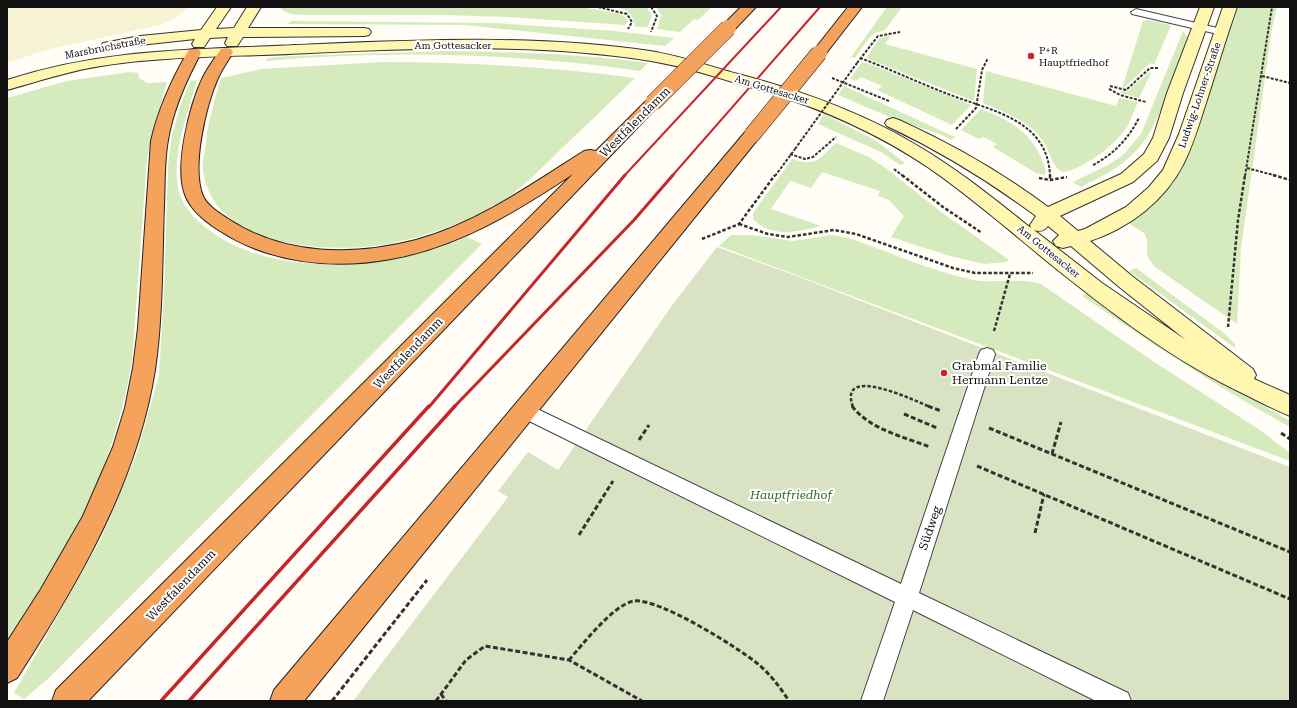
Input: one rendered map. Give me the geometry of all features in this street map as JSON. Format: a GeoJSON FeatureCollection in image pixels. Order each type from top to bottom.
{"type":"FeatureCollection","features":[{"type":"Feature","properties":{"kind":"highway","name":"Westfalendamm"},"geometry":{"type":"LineString","coordinates":[[67,701],[749,7]]}},
{"type":"Feature","properties":{"kind":"highway"},"geometry":{"type":"LineString","coordinates":[[285,701],[752,135],[855,7]]}},
{"type":"Feature","properties":{"kind":"highway"},"geometry":{"type":"LineString","coordinates":[[7,668],[34,628],[82,546],[114,475],[135,416],[144,369],[160,141],[175,92],[200,44]]}},
{"type":"Feature","properties":{"kind":"highway"},"geometry":{"type":"LineString","coordinates":[[226,52],[209,79],[195,126],[189,168],[194,197],[211,216],[233,233],[256,244],[284,251],[319,256],[356,256],[393,253],[427,244],[464,230],[497,214],[623,134]]}},
{"type":"Feature","properties":{"kind":"street"},"geometry":{"type":"LineString","coordinates":[[200,44],[224,7]]}},
{"type":"Feature","properties":{"kind":"street"},"geometry":{"type":"LineString","coordinates":[[226,52],[254,7]]}},
{"type":"Feature","properties":{"kind":"street","name":"Ludwig-Lohner-Straße"},"geometry":{"type":"LineString","coordinates":[[1047,216],[1127,178],[1151,157],[1161,138],[1207,7]]}},
{"type":"Feature","properties":{"kind":"street","name":"Ludwig-Lohner-Straße"},"geometry":{"type":"LineString","coordinates":[[1036,240],[1058,242],[1075,239],[1112,224],[1152,194],[1165,179],[1190,128],[1230,7]]}},
{"type":"Feature","properties":{"kind":"street","name":"Am Gottesacker"},"geometry":{"type":"LineString","coordinates":[[200,44],[238,33],[473,33],[615,42],[663,49],[764,73],[838,99],[940,146],[1016,192],[1153,304],[1206,342],[1265,393]]}},
{"type":"Feature","properties":{"kind":"street","name":"Marsbruchstraße"},"geometry":{"type":"LineString","coordinates":[[7,73],[63,55],[158,37],[200,44]]}},
{"type":"Feature","properties":{"kind":"street","name":"Am Gottesacker"},"geometry":{"type":"LineString","coordinates":[[200,44],[226,52],[370,46],[442,45],[567,48],[655,57],[756,83],[830,108],[871,127],[923,155],[971,190],[1036,240],[1079,276],[1136,318],[1214,369],[1290,406]]}},
{"type":"Feature","properties":{"kind":"street","name":"Marsbruchstraße"},"geometry":{"type":"LineString","coordinates":[[7,86],[56,69],[100,60],[200,44]]}},
{"type":"Feature","properties":{"kind":"street"},"geometry":{"type":"LineString","coordinates":[[1036,240],[1038,226],[1047,216]]}},
{"type":"Feature","properties":{"kind":"lane"},"geometry":{"type":"LineString","coordinates":[[1136,12],[1222,32]]}},
{"type":"Feature","properties":{"kind":"lane","name":"Südweg"},"geometry":{"type":"LineString","coordinates":[[872,701],[964,430],[987,354]]}},
{"type":"Feature","properties":{"kind":"lane"},"geometry":{"type":"LineString","coordinates":[[525,411],[1120,701]]}},
{"type":"Feature","properties":{"kind":"path"},"geometry":{"type":"LineString","coordinates":[[598,7],[627,14],[632,22],[628,29]]}},
{"type":"Feature","properties":{"kind":"path"},"geometry":{"type":"LineString","coordinates":[[651,7],[657,16],[651,32]]}},
{"type":"Feature","properties":{"kind":"path"},"geometry":{"type":"LineString","coordinates":[[1228,327],[1238,220],[1262,76],[1267,28],[1271,7]]}},
{"type":"Feature","properties":{"kind":"path"},"geometry":{"type":"LineString","coordinates":[[900,32],[878,36],[860,58],[739,224],[768,234],[788,237],[834,230],[856,234],[953,268],[975,273],[1010,274],[1040,272]]}},
{"type":"Feature","properties":{"kind":"path"},"geometry":{"type":"LineString","coordinates":[[860,58],[977,104],[1022,124],[1036,137],[1047,156],[1050,166],[1050,180],[1069,177]]}},
{"type":"Feature","properties":{"kind":"path"},"geometry":{"type":"LineString","coordinates":[[961,124],[977,104],[982,70],[988,58]]}},
{"type":"Feature","properties":{"kind":"path"},"geometry":{"type":"LineString","coordinates":[[1149,95],[1146,102],[1120,95],[1110,88],[1126,90],[1150,68],[1160,68]]}},
{"type":"Feature","properties":{"kind":"path"},"geometry":{"type":"LineString","coordinates":[[1262,76],[1290,83]]}},
{"type":"Feature","properties":{"kind":"path"},"geometry":{"type":"LineString","coordinates":[[1092,166],[1103,160],[1125,141],[1133,131],[1140,116]]}},
{"type":"Feature","properties":{"kind":"path"},"geometry":{"type":"LineString","coordinates":[[790,154],[805,160],[813,157],[837,137]]}},
{"type":"Feature","properties":{"kind":"path"},"geometry":{"type":"LineString","coordinates":[[1247,168],[1290,180]]}},
{"type":"Feature","properties":{"kind":"path"},"geometry":{"type":"LineString","coordinates":[[943,207],[949,204]]}},
{"type":"Feature","properties":{"kind":"path"},"geometry":{"type":"LineString","coordinates":[[987,354],[1010,274]]}},
{"type":"Feature","properties":{"kind":"path"},"geometry":{"type":"LineString","coordinates":[[954,456],[869,421],[852,406],[850,397],[854,389],[864,384],[880,387],[964,430]]}},
{"type":"Feature","properties":{"kind":"path"},"geometry":{"type":"LineString","coordinates":[[904,414],[964,430]]}},
{"type":"Feature","properties":{"kind":"path"},"geometry":{"type":"LineString","coordinates":[[1052,454],[1061,422]]}},
{"type":"Feature","properties":{"kind":"path"},"geometry":{"type":"LineString","coordinates":[[987,427],[1290,552]]}},
{"type":"Feature","properties":{"kind":"path"},"geometry":{"type":"LineString","coordinates":[[579,535],[625,460]]}},
{"type":"Feature","properties":{"kind":"path"},"geometry":{"type":"LineString","coordinates":[[975,465],[1290,599]]}},
{"type":"Feature","properties":{"kind":"path"},"geometry":{"type":"LineString","coordinates":[[1035,533],[1044,494]]}},
{"type":"Feature","properties":{"kind":"path"},"geometry":{"type":"LineString","coordinates":[[569,660],[595,630],[617,610],[632,601],[648,602],[710,633],[754,661],[781,688],[789,701]]}},
{"type":"Feature","properties":{"kind":"path"},"geometry":{"type":"LineString","coordinates":[[436,701],[466,660],[485,646],[569,660],[642,701]]}},
{"type":"Feature","properties":{"kind":"path"},"geometry":{"type":"LineString","coordinates":[[441,694],[446,701]]}},
{"type":"Feature","properties":{"kind":"shaded area"},"geometry":{"type":"Polygon","coordinates":[[[7,7],[189,7],[177,17],[160,25],[46,50],[7,63],[7,7]]]}},
{"type":"Feature","properties":{"kind":"green space"},"geometry":{"type":"Polygon","coordinates":[[[279,7],[581,7],[621,14],[628,21],[625,25],[508,17],[445,15],[305,15],[287,13],[279,7]]]}},
{"type":"Feature","properties":{"kind":"green space"},"geometry":{"type":"Polygon","coordinates":[[[613,7],[646,7],[652,15],[648,27],[635,27],[633,18],[628,12],[613,7]]]}},
{"type":"Feature","properties":{"kind":"green space"},"geometry":{"type":"Polygon","coordinates":[[[656,7],[712,7],[698,20],[694,19],[680,32],[657,29],[661,15],[656,7]]]}},
{"type":"Feature","properties":{"kind":"green space"},"geometry":{"type":"Polygon","coordinates":[[[887,7],[902,7],[885,30],[875,33],[869,38],[855,58],[851,57],[887,7]]]}},
{"type":"Feature","properties":{"kind":"green space"},"geometry":{"type":"Polygon","coordinates":[[[1237,7],[1277,7],[1272,28],[1241,248],[1237,324],[1155,267],[1147,256],[1147,239],[1144,233],[1128,223],[1161,197],[1174,182],[1181,170],[1197,131],[1237,7]]]}},
{"type":"Feature","properties":{"kind":"green space"},"geometry":{"type":"Polygon","coordinates":[[[1148,20],[1171,25],[1154,65],[1150,63],[1124,88],[1122,88],[1143,21],[1148,20]]]}},
{"type":"Feature","properties":{"kind":"green space"},"geometry":{"type":"Polygon","coordinates":[[[291,21],[494,23],[615,31],[674,38],[665,46],[465,25],[288,24],[291,21]]]}},
{"type":"Feature","properties":{"kind":"green space"},"geometry":{"type":"Polygon","coordinates":[[[1183,31],[1188,38],[1165,100],[1158,116],[1142,144],[1127,159],[1102,176],[1081,187],[1073,182],[1110,164],[1123,155],[1141,134],[1183,31]]]}},
{"type":"Feature","properties":{"kind":"green space"},"geometry":{"type":"Polygon","coordinates":[[[888,35],[890,37],[885,44],[977,69],[974,101],[866,58],[879,39],[888,35]]]}},
{"type":"Feature","properties":{"kind":"green space"},"geometry":{"type":"Polygon","coordinates":[[[448,51],[598,57],[648,63],[640,71],[547,60],[453,55],[360,55],[266,61],[268,58],[290,56],[448,51]]]}},
{"type":"Feature","properties":{"kind":"green space"},"geometry":{"type":"Polygon","coordinates":[[[384,62],[510,66],[635,78],[520,188],[492,207],[468,219],[444,228],[393,243],[368,247],[339,248],[309,246],[278,240],[251,231],[228,216],[211,196],[203,169],[207,132],[221,78],[261,69],[384,62]]]}},
{"type":"Feature","properties":{"kind":"green space"},"geometry":{"type":"Polygon","coordinates":[[[862,62],[971,105],[952,125],[877,90],[882,86],[861,77],[856,81],[850,79],[862,62]]]}},
{"type":"Feature","properties":{"kind":"green space"},"geometry":{"type":"Polygon","coordinates":[[[986,71],[1116,106],[1119,98],[1138,102],[1131,120],[1116,140],[1090,161],[1063,172],[1056,167],[1038,134],[1016,118],[983,103],[986,71]]]}},
{"type":"Feature","properties":{"kind":"green space"},"geometry":{"type":"Polygon","coordinates":[[[130,72],[138,73],[139,78],[147,83],[167,82],[152,134],[147,158],[132,361],[124,401],[106,461],[82,518],[37,598],[7,644],[7,98],[67,81],[130,72]]]}},
{"type":"Feature","properties":{"kind":"green space"},"geometry":{"type":"Polygon","coordinates":[[[1149,72],[1151,73],[1139,98],[1120,93],[1121,91],[1127,92],[1149,72]]]}},
{"type":"Feature","properties":{"kind":"green space"},"geometry":{"type":"Polygon","coordinates":[[[197,80],[178,150],[177,179],[179,192],[184,205],[202,225],[235,246],[260,255],[287,261],[316,264],[344,264],[399,258],[430,250],[467,237],[482,244],[50,677],[24,699],[14,693],[101,539],[137,453],[159,375],[164,294],[168,165],[172,135],[181,104],[190,81],[197,80]]]}},
{"type":"Feature","properties":{"kind":"green space"},"geometry":{"type":"Polygon","coordinates":[[[844,86],[955,137],[951,140],[942,135],[892,118],[838,95],[844,86]]]}},
{"type":"Feature","properties":{"kind":"green space"},"geometry":{"type":"Polygon","coordinates":[[[981,109],[1009,122],[1025,134],[1037,150],[1046,171],[1045,175],[1036,173],[993,147],[997,144],[983,137],[979,139],[961,130],[981,109]]]}},
{"type":"Feature","properties":{"kind":"green space"},"geometry":{"type":"Polygon","coordinates":[[[824,114],[875,140],[905,163],[900,165],[881,152],[818,124],[824,114]]]}},
{"type":"Feature","properties":{"kind":"green space"},"geometry":{"type":"Polygon","coordinates":[[[836,143],[869,157],[887,169],[941,212],[1009,260],[1006,262],[984,264],[950,256],[891,237],[904,216],[889,200],[878,196],[880,191],[822,172],[811,188],[790,181],[771,209],[821,226],[785,232],[768,229],[753,219],[753,213],[792,159],[813,162],[821,157],[836,143]]]}},
{"type":"Feature","properties":{"kind":"green space"},"geometry":{"type":"Polygon","coordinates":[[[731,235],[751,235],[793,241],[832,235],[849,238],[926,266],[974,280],[1024,281],[1041,284],[1157,364],[1257,428],[1290,453],[1290,461],[719,246],[731,235]]]}},
{"type":"Feature","properties":{"kind":"green space","name":"Hauptfriedhof"},"geometry":{"type":"Polygon","coordinates":[[[717,247],[799,277],[1290,467],[1290,701],[353,701],[508,497],[498,491],[528,452],[558,470],[673,304],[717,247]]]}},
{"type":"Feature","properties":{"kind":"green space"},"geometry":{"type":"Polygon","coordinates":[[[1136,268],[1225,334],[1235,344],[1235,348],[1129,271],[1136,268]]]}},
{"type":"Feature","properties":{"kind":"green space"},"geometry":{"type":"Polygon","coordinates":[[[1088,293],[1137,327],[1238,391],[1290,421],[1290,427],[1210,381],[1082,296],[1088,293]]]}},
{"type":"Feature","properties":{"kind":"railway"},"geometry":{"type":"LineString","coordinates":[[624,176],[781,7]]}},
{"type":"Feature","properties":{"kind":"railway"},"geometry":{"type":"LineString","coordinates":[[672,176],[820,7]]}},
{"type":"Feature","properties":{"kind":"railway"},"geometry":{"type":"LineString","coordinates":[[429,407],[625,175]]}},
{"type":"Feature","properties":{"kind":"railway"},"geometry":{"type":"LineString","coordinates":[[454,407],[634,220],[673,175]]}},
{"type":"Feature","properties":{"kind":"railway"},"geometry":{"type":"LineString","coordinates":[[161,701],[429,406]]}},
{"type":"Feature","properties":{"kind":"railway"},"geometry":{"type":"LineString","coordinates":[[189,701],[455,406]]}},
{"type":"Feature","properties":{"kind":"place","name":"P+R Hauptfriedhof"},"geometry":{"type":"Point","coordinates":[1031,56]}},
{"type":"Feature","properties":{"kind":"place","name":"Grabmal Familie Hermann Lentze"},"geometry":{"type":"Point","coordinates":[944,373]}}]}
